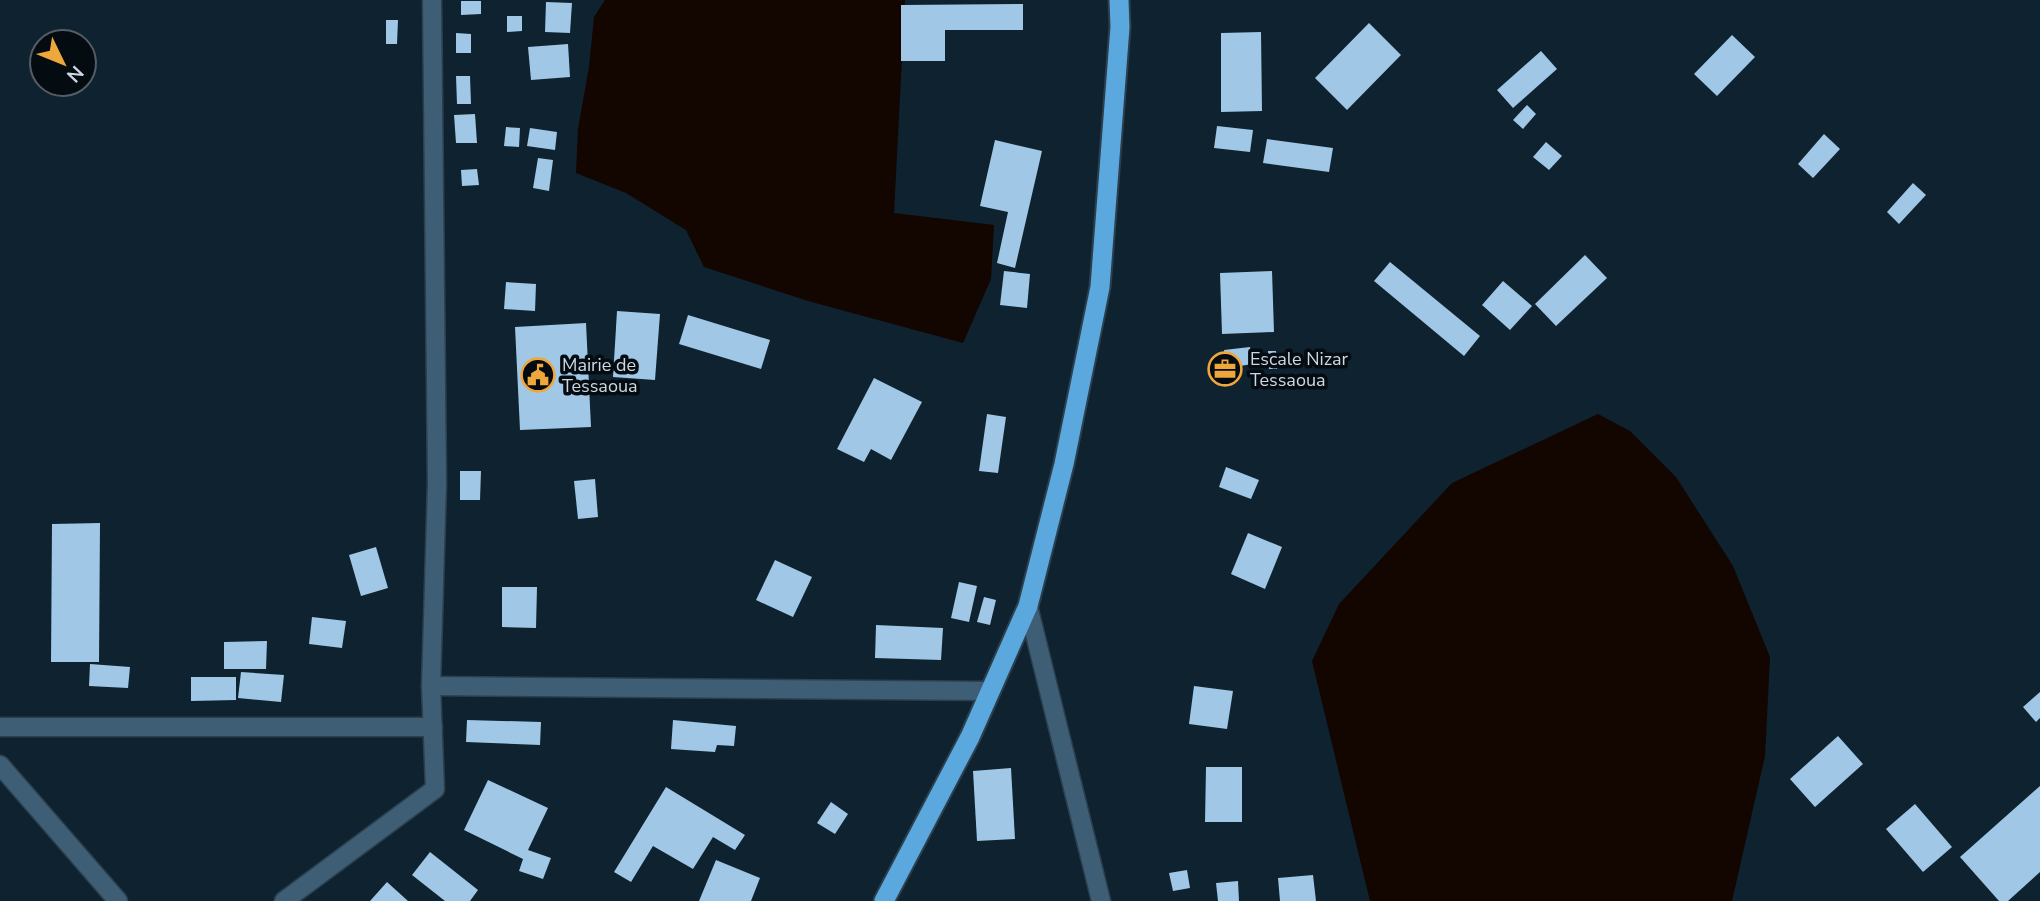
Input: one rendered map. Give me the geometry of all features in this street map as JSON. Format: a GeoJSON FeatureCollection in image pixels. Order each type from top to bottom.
{"type":"FeatureCollection","features":[{"type":"Feature","properties":{"kind":"highway"},"geometry":{"type":"LineString","coordinates":[[884,901],[970,737],[1028,606],[1064,464],[1100,287],[1120,27],[1119,0]]}},
{"type":"Feature","properties":{"kind":"street"},"geometry":{"type":"LineString","coordinates":[[284,901],[435,789],[431,686],[437,483],[432,0]]}},
{"type":"Feature","properties":{"kind":"street"},"geometry":{"type":"LineString","coordinates":[[1028,606],[1101,901]]}},
{"type":"Feature","properties":{"kind":"street"},"geometry":{"type":"LineString","coordinates":[[431,686],[990,691]]}},
{"type":"Feature","properties":{"kind":"street"},"geometry":{"type":"LineString","coordinates":[[0,727],[433,727]]}},
{"type":"Feature","properties":{"kind":"street"},"geometry":{"type":"LineString","coordinates":[[0,765],[118,901]]}},
{"type":"Feature","properties":{"kind":"shaded area"},"geometry":{"type":"Polygon","coordinates":[[[605,0],[905,0],[894,213],[994,225],[991,279],[963,343],[808,301],[704,267],[686,230],[626,193],[576,173],[578,129],[589,67],[594,17],[605,0]]]}},
{"type":"Feature","properties":{"kind":"shaded area"},"geometry":{"type":"Polygon","coordinates":[[[1598,414],[1630,431],[1676,477],[1733,566],[1770,657],[1765,756],[1732,901],[1370,901],[1312,661],[1339,604],[1452,483],[1598,414]]]}},
{"type":"Feature","properties":{"kind":"building"},"geometry":{"type":"Polygon","coordinates":[[[461,1],[481,1],[481,14],[461,15],[461,1]]]}},
{"type":"Feature","properties":{"kind":"building"},"geometry":{"type":"Polygon","coordinates":[[[546,2],[572,3],[570,33],[545,32],[546,2]]]}},
{"type":"Feature","properties":{"kind":"building"},"geometry":{"type":"Polygon","coordinates":[[[1023,4],[1023,30],[945,30],[945,61],[901,61],[901,5],[1023,4]]]}},
{"type":"Feature","properties":{"kind":"building"},"geometry":{"type":"Polygon","coordinates":[[[507,16],[522,16],[522,31],[507,32],[507,16]]]}},
{"type":"Feature","properties":{"kind":"building"},"geometry":{"type":"Polygon","coordinates":[[[386,20],[398,20],[397,44],[386,44],[386,20]]]}},
{"type":"Feature","properties":{"kind":"building"},"geometry":{"type":"Polygon","coordinates":[[[1369,23],[1401,55],[1347,110],[1315,78],[1369,23]]]}},
{"type":"Feature","properties":{"kind":"building"},"geometry":{"type":"Polygon","coordinates":[[[1261,32],[1262,111],[1221,112],[1221,33],[1261,32]]]}},
{"type":"Feature","properties":{"kind":"building"},"geometry":{"type":"Polygon","coordinates":[[[456,33],[471,34],[471,53],[456,53],[456,33]]]}},
{"type":"Feature","properties":{"kind":"building"},"geometry":{"type":"Polygon","coordinates":[[[1732,35],[1755,57],[1717,96],[1694,74],[1732,35]]]}},
{"type":"Feature","properties":{"kind":"building"},"geometry":{"type":"Polygon","coordinates":[[[568,44],[570,77],[531,80],[528,47],[568,44]]]}},
{"type":"Feature","properties":{"kind":"building"},"geometry":{"type":"Polygon","coordinates":[[[1541,51],[1557,69],[1513,108],[1497,90],[1541,51]]]}},
{"type":"Feature","properties":{"kind":"building"},"geometry":{"type":"Polygon","coordinates":[[[456,76],[470,76],[471,104],[457,104],[456,76]]]}},
{"type":"Feature","properties":{"kind":"building"},"geometry":{"type":"Polygon","coordinates":[[[1527,105],[1536,114],[1523,129],[1513,120],[1527,105]]]}},
{"type":"Feature","properties":{"kind":"building"},"geometry":{"type":"Polygon","coordinates":[[[475,114],[477,143],[456,143],[454,115],[475,114]]]}},
{"type":"Feature","properties":{"kind":"building"},"geometry":{"type":"Polygon","coordinates":[[[1217,126],[1253,130],[1250,152],[1214,148],[1217,126]]]}},
{"type":"Feature","properties":{"kind":"building"},"geometry":{"type":"Polygon","coordinates":[[[506,127],[520,128],[519,147],[504,146],[506,127]]]}},
{"type":"Feature","properties":{"kind":"building"},"geometry":{"type":"Polygon","coordinates":[[[530,128],[557,132],[555,150],[527,146],[530,128]]]}},
{"type":"Feature","properties":{"kind":"building"},"geometry":{"type":"Polygon","coordinates":[[[1824,134],[1840,149],[1813,178],[1798,164],[1824,134]]]}},
{"type":"Feature","properties":{"kind":"building"},"geometry":{"type":"Polygon","coordinates":[[[1267,139],[1333,148],[1329,172],[1263,163],[1267,139]]]}},
{"type":"Feature","properties":{"kind":"building"},"geometry":{"type":"Polygon","coordinates":[[[995,140],[1042,151],[1015,268],[997,263],[1008,212],[980,206],[995,140]]]}},
{"type":"Feature","properties":{"kind":"building"},"geometry":{"type":"Polygon","coordinates":[[[1546,142],[1562,156],[1549,170],[1533,157],[1546,142]]]}},
{"type":"Feature","properties":{"kind":"building"},"geometry":{"type":"Polygon","coordinates":[[[538,158],[553,160],[549,191],[533,188],[538,158]]]}},
{"type":"Feature","properties":{"kind":"building"},"geometry":{"type":"Polygon","coordinates":[[[477,169],[479,185],[462,186],[461,170],[477,169]]]}},
{"type":"Feature","properties":{"kind":"building"},"geometry":{"type":"Polygon","coordinates":[[[1913,183],[1926,195],[1899,224],[1887,212],[1913,183]]]}},
{"type":"Feature","properties":{"kind":"building"},"geometry":{"type":"Polygon","coordinates":[[[1585,255],[1607,278],[1556,326],[1535,304],[1585,255]]]}},
{"type":"Feature","properties":{"kind":"building"},"geometry":{"type":"Polygon","coordinates":[[[1390,262],[1480,336],[1464,356],[1374,281],[1390,262]]]}},
{"type":"Feature","properties":{"kind":"building"},"geometry":{"type":"Polygon","coordinates":[[[1004,271],[1030,274],[1027,308],[1000,305],[1004,271]]]}},
{"type":"Feature","properties":{"kind":"building"},"geometry":{"type":"Polygon","coordinates":[[[1272,271],[1274,332],[1222,334],[1220,273],[1272,271]]]}},
{"type":"Feature","properties":{"kind":"building"},"geometry":{"type":"Polygon","coordinates":[[[1503,281],[1532,306],[1510,330],[1482,305],[1503,281]]]}},
{"type":"Feature","properties":{"kind":"building"},"geometry":{"type":"Polygon","coordinates":[[[506,282],[536,284],[535,311],[504,309],[506,282]]]}},
{"type":"Feature","properties":{"kind":"building"},"geometry":{"type":"Polygon","coordinates":[[[617,311],[660,314],[655,380],[613,377],[617,311]]]}},
{"type":"Feature","properties":{"kind":"building"},"geometry":{"type":"Polygon","coordinates":[[[688,315],[770,340],[761,369],[679,344],[688,315]]]}},
{"type":"Feature","properties":{"kind":"building"},"geometry":{"type":"Polygon","coordinates":[[[586,323],[591,427],[520,430],[515,327],[586,323]]]}},
{"type":"Feature","properties":{"kind":"building"},"geometry":{"type":"Polygon","coordinates":[[[1250,347],[1253,364],[1226,368],[1224,350],[1250,347]]]}},
{"type":"Feature","properties":{"kind":"building"},"geometry":{"type":"Polygon","coordinates":[[[1268,351],[1276,351],[1277,369],[1269,369],[1268,351]]]}},
{"type":"Feature","properties":{"kind":"building"},"geometry":{"type":"Polygon","coordinates":[[[874,378],[922,402],[891,460],[871,449],[864,462],[837,449],[874,378]]]}},
{"type":"Feature","properties":{"kind":"building"},"geometry":{"type":"Polygon","coordinates":[[[987,414],[1006,417],[998,473],[979,471],[987,414]]]}},
{"type":"Feature","properties":{"kind":"building"},"geometry":{"type":"Polygon","coordinates":[[[1226,467],[1259,480],[1251,499],[1219,487],[1226,467]]]}},
{"type":"Feature","properties":{"kind":"building"},"geometry":{"type":"Polygon","coordinates":[[[460,471],[481,471],[480,500],[460,500],[460,471]]]}},
{"type":"Feature","properties":{"kind":"building"},"geometry":{"type":"Polygon","coordinates":[[[595,479],[598,517],[578,519],[574,481],[595,479]]]}},
{"type":"Feature","properties":{"kind":"building"},"geometry":{"type":"Polygon","coordinates":[[[100,523],[99,662],[51,662],[52,524],[100,523]]]}},
{"type":"Feature","properties":{"kind":"building"},"geometry":{"type":"Polygon","coordinates":[[[1248,533],[1282,547],[1265,589],[1231,574],[1248,533]]]}},
{"type":"Feature","properties":{"kind":"building"},"geometry":{"type":"Polygon","coordinates":[[[376,547],[388,588],[361,596],[349,555],[376,547]]]}},
{"type":"Feature","properties":{"kind":"building"},"geometry":{"type":"Polygon","coordinates":[[[775,560],[812,577],[793,617],[756,600],[775,560]]]}},
{"type":"Feature","properties":{"kind":"building"},"geometry":{"type":"Polygon","coordinates":[[[959,582],[977,586],[969,622],[951,618],[959,582]]]}},
{"type":"Feature","properties":{"kind":"building"},"geometry":{"type":"Polygon","coordinates":[[[502,587],[537,587],[536,628],[502,627],[502,587]]]}},
{"type":"Feature","properties":{"kind":"building"},"geometry":{"type":"Polygon","coordinates":[[[984,597],[996,600],[990,625],[977,622],[984,597]]]}},
{"type":"Feature","properties":{"kind":"building"},"geometry":{"type":"Polygon","coordinates":[[[312,617],[346,621],[342,648],[309,644],[312,617]]]}},
{"type":"Feature","properties":{"kind":"building"},"geometry":{"type":"Polygon","coordinates":[[[876,625],[943,628],[941,660],[875,658],[876,625]]]}},
{"type":"Feature","properties":{"kind":"building"},"geometry":{"type":"Polygon","coordinates":[[[267,641],[266,669],[224,669],[224,642],[267,641]]]}},
{"type":"Feature","properties":{"kind":"building"},"geometry":{"type":"Polygon","coordinates":[[[90,664],[130,667],[128,688],[89,686],[90,664]]]}},
{"type":"Feature","properties":{"kind":"building"},"geometry":{"type":"Polygon","coordinates":[[[241,672],[284,675],[281,702],[238,698],[241,672]]]}},
{"type":"Feature","properties":{"kind":"building"},"geometry":{"type":"Polygon","coordinates":[[[191,677],[236,677],[236,700],[191,701],[191,677]]]}},
{"type":"Feature","properties":{"kind":"building"},"geometry":{"type":"Polygon","coordinates":[[[1194,686],[1233,691],[1227,729],[1189,724],[1194,686]]]}},
{"type":"Feature","properties":{"kind":"building"},"geometry":{"type":"Polygon","coordinates":[[[2040,692],[2040,718],[2036,722],[2023,707],[2040,692]]]}},
{"type":"Feature","properties":{"kind":"building"},"geometry":{"type":"Polygon","coordinates":[[[467,720],[541,722],[540,745],[466,742],[467,720]]]}},
{"type":"Feature","properties":{"kind":"building"},"geometry":{"type":"Polygon","coordinates":[[[673,720],[736,726],[734,746],[717,745],[715,752],[671,749],[673,720]]]}},
{"type":"Feature","properties":{"kind":"building"},"geometry":{"type":"Polygon","coordinates":[[[1838,736],[1863,764],[1815,807],[1790,779],[1838,736]]]}},
{"type":"Feature","properties":{"kind":"building"},"geometry":{"type":"Polygon","coordinates":[[[1206,767],[1242,767],[1242,822],[1205,822],[1206,767]]]}},
{"type":"Feature","properties":{"kind":"building"},"geometry":{"type":"Polygon","coordinates":[[[1011,768],[1015,839],[977,841],[973,771],[1011,768]]]}},
{"type":"Feature","properties":{"kind":"building"},"geometry":{"type":"Polygon","coordinates":[[[488,780],[548,808],[528,850],[551,858],[543,879],[519,871],[523,859],[464,830],[488,780]]]}},
{"type":"Feature","properties":{"kind":"building"},"geometry":{"type":"Polygon","coordinates":[[[2040,786],[2040,872],[2008,901],[1999,901],[1960,857],[2040,786]]]}},
{"type":"Feature","properties":{"kind":"building"},"geometry":{"type":"Polygon","coordinates":[[[666,787],[745,835],[735,850],[713,837],[693,869],[653,846],[631,882],[614,872],[666,787]]]}},
{"type":"Feature","properties":{"kind":"building"},"geometry":{"type":"Polygon","coordinates":[[[831,802],[848,814],[835,834],[817,823],[831,802]]]}},
{"type":"Feature","properties":{"kind":"building"},"geometry":{"type":"Polygon","coordinates":[[[1915,804],[1952,847],[1923,872],[1886,829],[1915,804]]]}},
{"type":"Feature","properties":{"kind":"building"},"geometry":{"type":"Polygon","coordinates":[[[430,852],[478,890],[470,901],[445,901],[412,875],[430,852]]]}},
{"type":"Feature","properties":{"kind":"building"},"geometry":{"type":"Polygon","coordinates":[[[716,860],[760,878],[751,901],[699,901],[716,860]]]}},
{"type":"Feature","properties":{"kind":"building"},"geometry":{"type":"Polygon","coordinates":[[[1187,870],[1190,888],[1173,891],[1169,873],[1187,870]]]}},
{"type":"Feature","properties":{"kind":"building"},"geometry":{"type":"Polygon","coordinates":[[[1313,875],[1316,901],[1280,901],[1278,878],[1313,875]]]}},
{"type":"Feature","properties":{"kind":"building"},"geometry":{"type":"Polygon","coordinates":[[[1238,881],[1239,901],[1218,901],[1216,883],[1238,881]]]}},
{"type":"Feature","properties":{"kind":"building"},"geometry":{"type":"Polygon","coordinates":[[[387,882],[408,901],[370,901],[387,882]]]}},
{"type":"Feature","properties":{"kind":"place","name":"Escale Nizar Tessaoua"},"geometry":{"type":"Point","coordinates":[1225,369]}},
{"type":"Feature","properties":{"kind":"place","name":"Mairie de Tessaoua"},"geometry":{"type":"Point","coordinates":[538,375]}}]}
